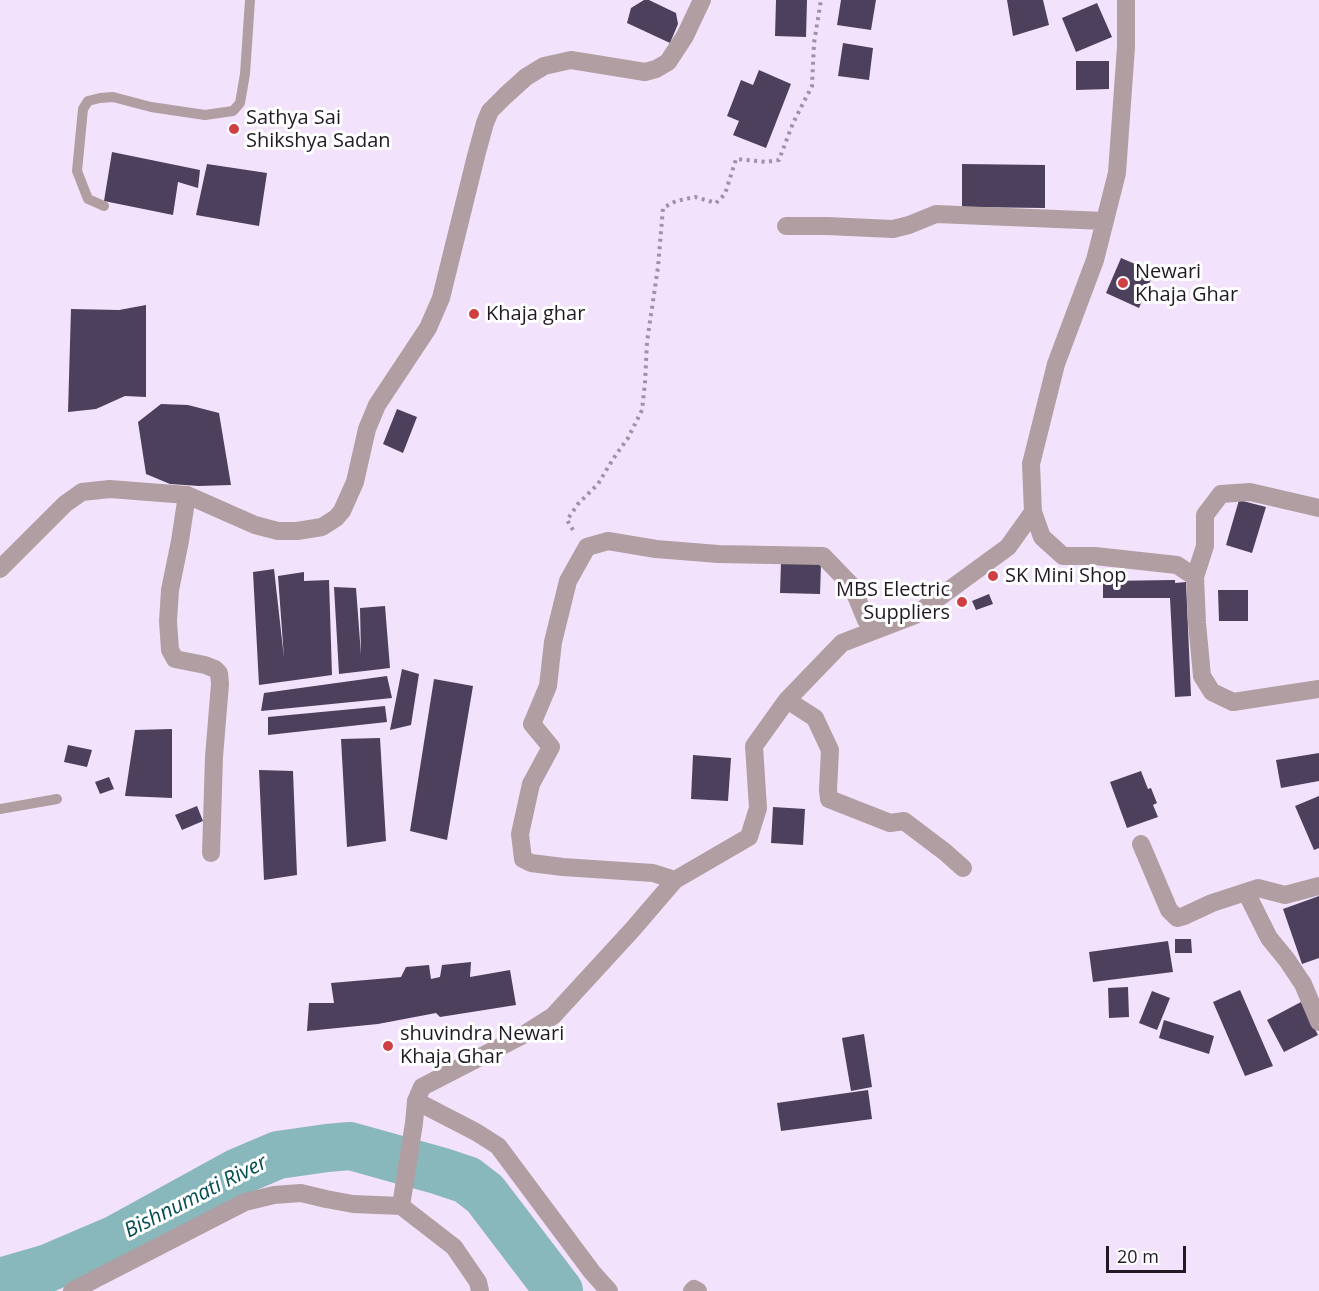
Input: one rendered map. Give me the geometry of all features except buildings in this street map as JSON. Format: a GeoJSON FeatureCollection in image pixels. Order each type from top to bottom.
{"type":"FeatureCollection","features":[{"type":"Feature","properties":{"kind":"street"},"geometry":{"type":"LineString","coordinates":[[0,569],[65,504],[82,492],[110,489],[187,495],[255,525],[278,531],[322,527],[336,518],[342,511],[355,482],[367,429],[377,405],[428,328],[441,298],[476,156],[490,111],[526,77],[544,66],[572,60],[645,72],[656,69],[668,62],[685,36],[702,0]]}},
{"type":"Feature","properties":{"kind":"street"},"geometry":{"type":"LineString","coordinates":[[1126,0],[1126,47],[1117,173],[1095,260],[1056,364],[1031,464],[1033,512],[1042,537],[1063,556],[1095,556],[1177,565],[1195,577]]}},
{"type":"Feature","properties":{"kind":"street"},"geometry":{"type":"LineString","coordinates":[[786,226],[893,229],[936,214],[1105,221]]}},
{"type":"Feature","properties":{"kind":"street"},"geometry":{"type":"LineString","coordinates":[[1319,508],[1250,492],[1221,494],[1205,515],[1205,546],[1195,577],[1202,676],[1212,692],[1233,702],[1319,689]]}},
{"type":"Feature","properties":{"kind":"street"},"geometry":{"type":"LineString","coordinates":[[187,495],[170,590],[168,621],[170,650],[175,659],[205,665],[219,673],[212,853]]}},
{"type":"Feature","properties":{"kind":"street"},"geometry":{"type":"LineString","coordinates":[[401,1206],[416,1101],[422,1088],[523,1035],[553,1016],[675,880],[749,837],[758,808],[754,746],[787,700],[842,643],[915,615],[1008,546],[1033,512]]}},
{"type":"Feature","properties":{"kind":"street"},"geometry":{"type":"LineString","coordinates":[[675,880],[653,873],[562,867],[531,863],[523,859],[520,834],[531,784],[551,747],[532,724],[548,686],[553,642],[568,581],[587,547],[608,541],[656,549],[718,554],[823,556],[852,586],[873,631]]}},
{"type":"Feature","properties":{"kind":"street"},"geometry":{"type":"LineString","coordinates":[[787,700],[815,718],[830,750],[829,800],[890,823],[904,821],[963,868]]}},
{"type":"Feature","properties":{"kind":"street"},"geometry":{"type":"LineString","coordinates":[[1141,844],[1169,910],[1178,918],[1212,903],[1258,888],[1285,895],[1319,886]]}},
{"type":"Feature","properties":{"kind":"street"},"geometry":{"type":"LineString","coordinates":[[1245,892],[1269,938],[1303,984],[1319,1022]]}},
{"type":"Feature","properties":{"kind":"street"},"geometry":{"type":"LineString","coordinates":[[416,1101],[498,1146],[592,1272],[609,1291]]}},
{"type":"Feature","properties":{"kind":"street"},"geometry":{"type":"LineString","coordinates":[[72,1291],[245,1202],[274,1195],[301,1193],[353,1203],[401,1206],[454,1247],[478,1282],[480,1291]]}},
{"type":"Feature","properties":{"kind":"street"},"geometry":{"type":"LineString","coordinates":[[692,1291],[694,1288],[698,1291]]}},
{"type":"Feature","properties":{"kind":"lane"},"geometry":{"type":"LineString","coordinates":[[104,206],[88,199],[77,171],[83,109],[88,102],[113,97],[151,107],[206,115],[233,111],[240,104],[250,0]]}},
{"type":"Feature","properties":{"kind":"lane"},"geometry":{"type":"LineString","coordinates":[[0,809],[57,799]]}},
{"type":"Feature","properties":{"kind":"path"},"geometry":{"type":"LineString","coordinates":[[587,547],[567,520],[578,504],[598,484],[628,438],[642,410],[647,342],[658,267],[663,208],[676,201],[695,197],[716,203],[725,194],[736,159],[766,162],[779,160],[793,123],[812,86],[814,43],[821,0]]}},
{"type":"Feature","properties":{"kind":"waterway","name":"Bishnumati River"},"geometry":{"type":"LineString","coordinates":[[0,1282],[48,1268],[116,1239],[238,1172],[278,1155],[350,1146],[467,1180],[485,1194],[559,1291]]}},
{"type":"Feature","properties":{"kind":"place","name":"Sathya Sai Shikshya Sadan"},"geometry":{"type":"Point","coordinates":[234,129]}},
{"type":"Feature","properties":{"kind":"place","name":"Newari Khaja Ghar"},"geometry":{"type":"Point","coordinates":[1123,283]}},
{"type":"Feature","properties":{"kind":"place","name":"Khaja ghar"},"geometry":{"type":"Point","coordinates":[474,314]}},
{"type":"Feature","properties":{"kind":"place","name":"SK Mini Shop"},"geometry":{"type":"Point","coordinates":[993,576]}},
{"type":"Feature","properties":{"kind":"place","name":"MBS Electric Suppliers"},"geometry":{"type":"Point","coordinates":[962,602]}},
{"type":"Feature","properties":{"kind":"place","name":"shuvindra Newari Khaja Ghar"},"geometry":{"type":"Point","coordinates":[388,1046]}}]}
